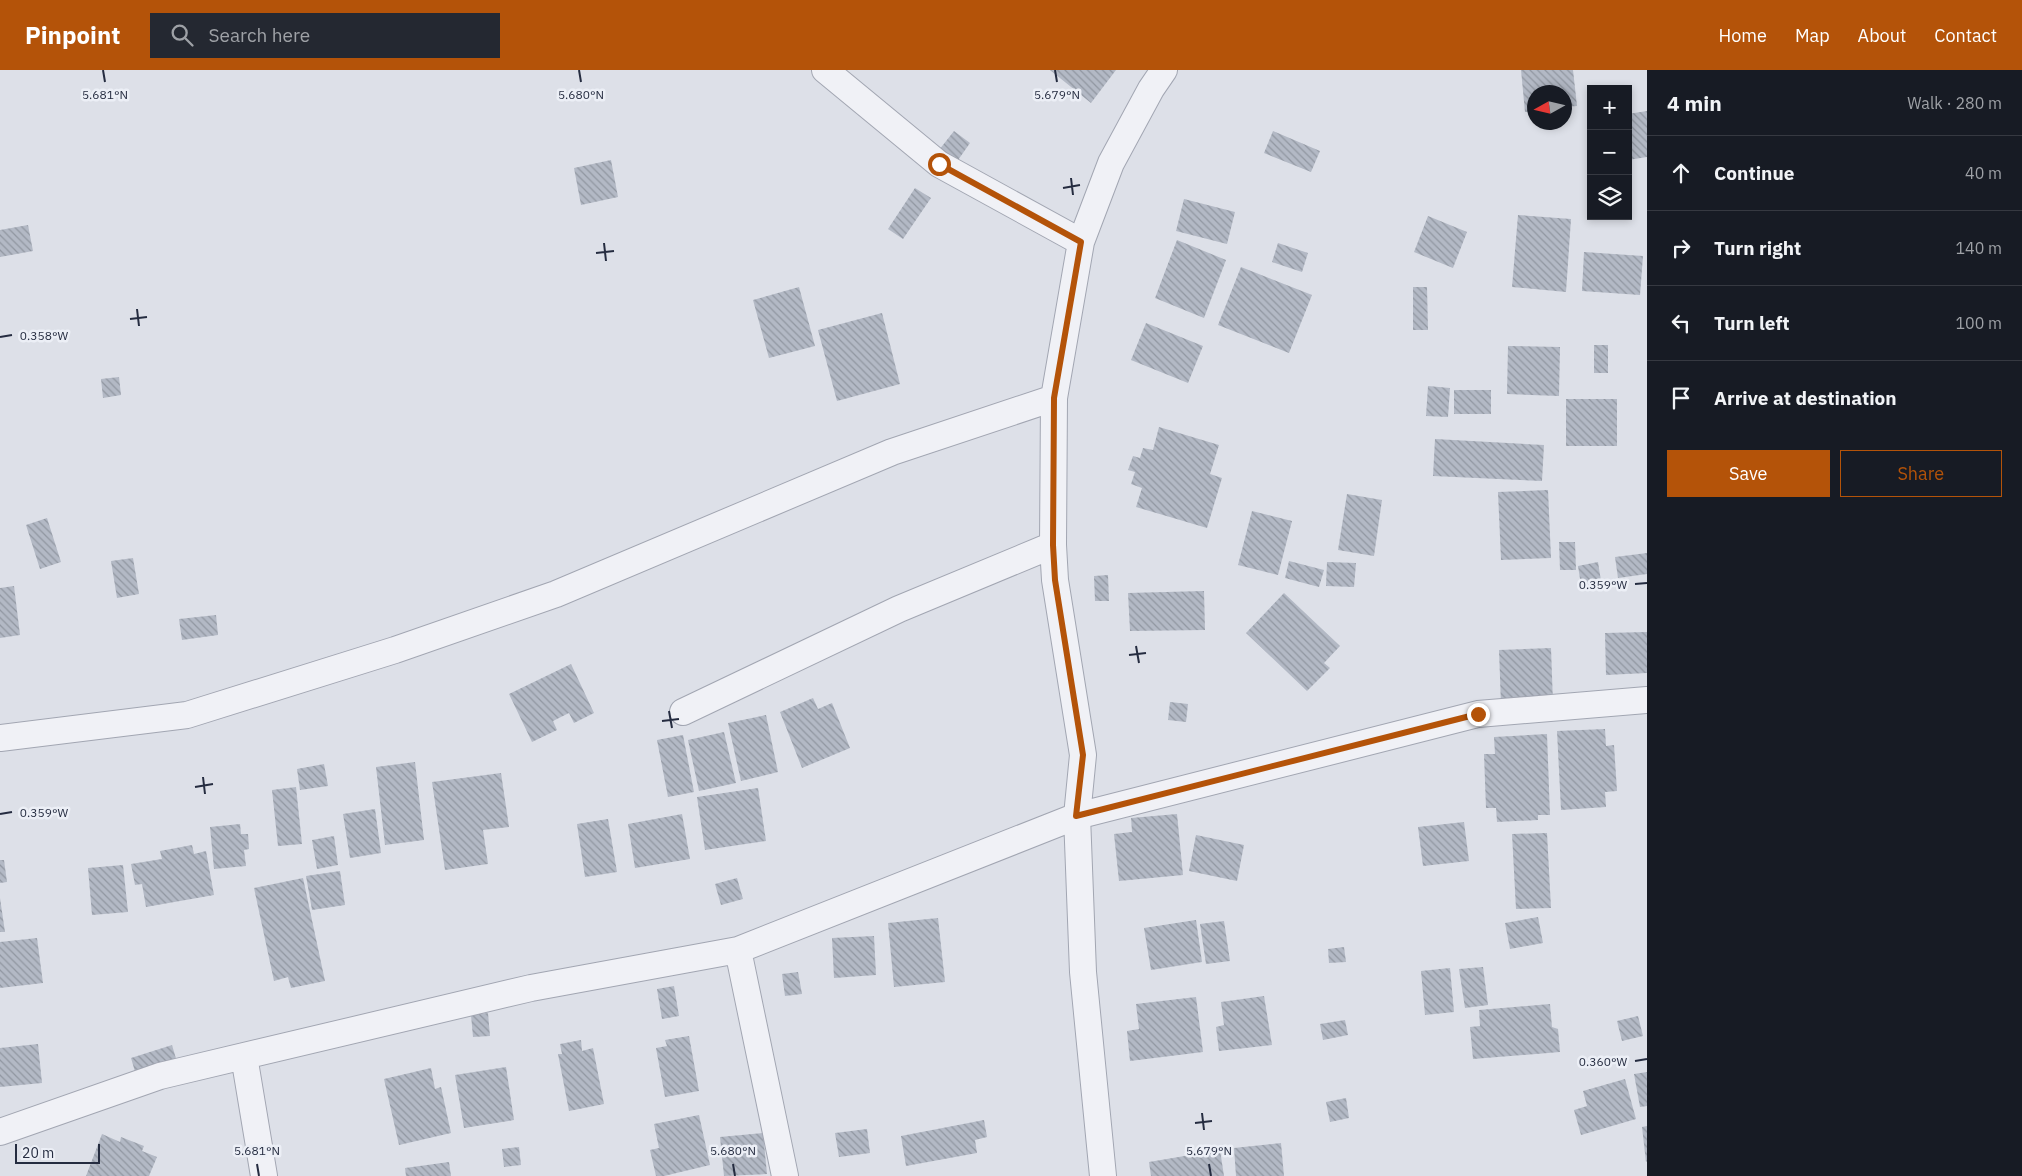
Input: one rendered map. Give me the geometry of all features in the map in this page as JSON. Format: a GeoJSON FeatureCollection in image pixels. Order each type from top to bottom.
{"type":"FeatureCollection","features":[{"type":"Feature","properties":{"kind":"street"},"geometry":{"type":"LineString","coordinates":[[825,70],[939,164],[1081,242]]}},
{"type":"Feature","properties":{"kind":"street"},"geometry":{"type":"LineString","coordinates":[[1103,1176],[1083,972],[1076,816],[1083,755],[1055,580],[1053,545],[1054,398],[1081,242],[1111,163],[1151,89],[1164,70]]}},
{"type":"Feature","properties":{"kind":"street"},"geometry":{"type":"LineString","coordinates":[[0,738],[187,715],[395,650],[556,594],[892,452],[1054,398]]}},
{"type":"Feature","properties":{"kind":"street"},"geometry":{"type":"LineString","coordinates":[[683,712],[899,609],[1053,545]]}},
{"type":"Feature","properties":{"kind":"street"},"geometry":{"type":"LineString","coordinates":[[0,1132],[160,1076],[531,988],[738,950],[1076,816],[1478,714],[1647,700]]}},
{"type":"Feature","properties":{"kind":"street"},"geometry":{"type":"LineString","coordinates":[[738,950],[786,1176]]}},
{"type":"Feature","properties":{"kind":"street"},"geometry":{"type":"LineString","coordinates":[[244,1056],[264,1176]]}},
{"type":"Feature","properties":{"kind":"building"},"geometry":{"type":"Polygon","coordinates":[[[1050,70],[1116,70],[1091,103],[1050,70]]]}},
{"type":"Feature","properties":{"kind":"building"},"geometry":{"type":"Polygon","coordinates":[[[1521,70],[1573,70],[1577,106],[1572,106],[1572,85],[1527,85],[1527,112],[1525,112],[1521,70]]]}},
{"type":"Feature","properties":{"kind":"building"},"geometry":{"type":"Polygon","coordinates":[[[1647,111],[1647,157],[1632,159],[1632,113],[1647,111]]]}},
{"type":"Feature","properties":{"kind":"building"},"geometry":{"type":"Polygon","coordinates":[[[954,131],[970,143],[956,163],[939,150],[954,131]]]}},
{"type":"Feature","properties":{"kind":"building"},"geometry":{"type":"Polygon","coordinates":[[[1273,131],[1320,151],[1311,172],[1264,153],[1273,131]]]}},
{"type":"Feature","properties":{"kind":"building"},"geometry":{"type":"Polygon","coordinates":[[[611,160],[618,197],[581,205],[574,168],[611,160]]]}},
{"type":"Feature","properties":{"kind":"building"},"geometry":{"type":"Polygon","coordinates":[[[915,188],[931,198],[903,239],[888,229],[915,188]]]}},
{"type":"Feature","properties":{"kind":"building"},"geometry":{"type":"Polygon","coordinates":[[[1184,199],[1235,212],[1227,244],[1176,231],[1184,199]]]}},
{"type":"Feature","properties":{"kind":"building"},"geometry":{"type":"Polygon","coordinates":[[[1518,215],[1571,219],[1566,292],[1512,287],[1518,215]]]}},
{"type":"Feature","properties":{"kind":"building"},"geometry":{"type":"Polygon","coordinates":[[[1428,216],[1467,232],[1453,268],[1414,252],[1428,216]]]}},
{"type":"Feature","properties":{"kind":"building"},"geometry":{"type":"Polygon","coordinates":[[[28,225],[33,251],[0,257],[0,230],[28,225]]]}},
{"type":"Feature","properties":{"kind":"building"},"geometry":{"type":"Polygon","coordinates":[[[1177,240],[1226,260],[1204,318],[1155,298],[1177,240]]]}},
{"type":"Feature","properties":{"kind":"building"},"geometry":{"type":"Polygon","coordinates":[[[1278,243],[1308,253],[1302,272],[1272,262],[1278,243]]]}},
{"type":"Feature","properties":{"kind":"building"},"geometry":{"type":"Polygon","coordinates":[[[1584,252],[1643,256],[1640,295],[1582,291],[1584,252]]]}},
{"type":"Feature","properties":{"kind":"building"},"geometry":{"type":"Polygon","coordinates":[[[1241,267],[1312,295],[1289,353],[1218,325],[1241,267]]]}},
{"type":"Feature","properties":{"kind":"building"},"geometry":{"type":"Polygon","coordinates":[[[799,287],[815,346],[769,358],[753,300],[799,287]]]}},
{"type":"Feature","properties":{"kind":"building"},"geometry":{"type":"Polygon","coordinates":[[[1413,287],[1427,287],[1428,330],[1413,330],[1413,287]]]}},
{"type":"Feature","properties":{"kind":"building"},"geometry":{"type":"Polygon","coordinates":[[[882,313],[900,384],[837,401],[818,330],[882,313]]]}},
{"type":"Feature","properties":{"kind":"building"},"geometry":{"type":"Polygon","coordinates":[[[1146,323],[1203,346],[1188,383],[1131,360],[1146,323]]]}},
{"type":"Feature","properties":{"kind":"building"},"geometry":{"type":"Polygon","coordinates":[[[1594,345],[1608,345],[1608,373],[1594,373],[1594,345]]]}},
{"type":"Feature","properties":{"kind":"building"},"geometry":{"type":"Polygon","coordinates":[[[1508,346],[1560,347],[1559,396],[1507,394],[1508,346]]]}},
{"type":"Feature","properties":{"kind":"building"},"geometry":{"type":"Polygon","coordinates":[[[119,377],[121,395],[103,398],[101,379],[119,377]]]}},
{"type":"Feature","properties":{"kind":"building"},"geometry":{"type":"Polygon","coordinates":[[[1428,386],[1450,388],[1448,417],[1426,416],[1428,386]]]}},
{"type":"Feature","properties":{"kind":"building"},"geometry":{"type":"Polygon","coordinates":[[[1454,390],[1491,390],[1491,414],[1454,414],[1454,390]]]}},
{"type":"Feature","properties":{"kind":"building"},"geometry":{"type":"Polygon","coordinates":[[[1566,399],[1617,399],[1617,446],[1566,446],[1566,399]]]}},
{"type":"Feature","properties":{"kind":"building"},"geometry":{"type":"Polygon","coordinates":[[[1159,427],[1219,445],[1210,474],[1222,478],[1207,528],[1136,507],[1142,488],[1131,484],[1135,472],[1128,470],[1133,456],[1140,458],[1143,448],[1153,450],[1159,427]]]}},
{"type":"Feature","properties":{"kind":"building"},"geometry":{"type":"Polygon","coordinates":[[[1435,439],[1544,445],[1542,481],[1433,476],[1435,439]]]}},
{"type":"Feature","properties":{"kind":"building"},"geometry":{"type":"Polygon","coordinates":[[[1548,490],[1551,558],[1501,560],[1498,492],[1548,490]]]}},
{"type":"Feature","properties":{"kind":"building"},"geometry":{"type":"Polygon","coordinates":[[[1347,494],[1382,500],[1374,556],[1338,550],[1347,494]]]}},
{"type":"Feature","properties":{"kind":"building"},"geometry":{"type":"Polygon","coordinates":[[[1252,511],[1292,521],[1278,575],[1238,565],[1252,511]]]}},
{"type":"Feature","properties":{"kind":"building"},"geometry":{"type":"Polygon","coordinates":[[[47,518],[61,562],[40,569],[26,525],[47,518]]]}},
{"type":"Feature","properties":{"kind":"building"},"geometry":{"type":"Polygon","coordinates":[[[1559,542],[1575,542],[1576,570],[1560,570],[1559,542]]]}},
{"type":"Feature","properties":{"kind":"building"},"geometry":{"type":"Polygon","coordinates":[[[1647,553],[1647,574],[1618,578],[1615,557],[1647,553]]]}},
{"type":"Feature","properties":{"kind":"building"},"geometry":{"type":"Polygon","coordinates":[[[133,558],[139,594],[117,598],[111,561],[133,558]]]}},
{"type":"Feature","properties":{"kind":"building"},"geometry":{"type":"Polygon","coordinates":[[[1289,561],[1324,570],[1319,587],[1285,578],[1289,561]]]}},
{"type":"Feature","properties":{"kind":"building"},"geometry":{"type":"Polygon","coordinates":[[[1327,562],[1356,563],[1354,587],[1326,586],[1327,562]]]}},
{"type":"Feature","properties":{"kind":"building"},"geometry":{"type":"Polygon","coordinates":[[[1598,562],[1601,581],[1581,585],[1578,566],[1598,562]]]}},
{"type":"Feature","properties":{"kind":"building"},"geometry":{"type":"Polygon","coordinates":[[[1108,575],[1109,601],[1095,601],[1094,576],[1108,575]]]}},
{"type":"Feature","properties":{"kind":"building"},"geometry":{"type":"Polygon","coordinates":[[[14,586],[20,635],[0,638],[0,588],[14,586]]]}},
{"type":"Feature","properties":{"kind":"building"},"geometry":{"type":"Polygon","coordinates":[[[1204,591],[1205,630],[1130,631],[1128,593],[1204,591]]]}},
{"type":"Feature","properties":{"kind":"building"},"geometry":{"type":"Polygon","coordinates":[[[1284,593],[1340,646],[1324,663],[1330,668],[1307,691],[1246,633],[1284,593]]]}},
{"type":"Feature","properties":{"kind":"building"},"geometry":{"type":"Polygon","coordinates":[[[216,615],[218,635],[182,640],[179,619],[216,615]]]}},
{"type":"Feature","properties":{"kind":"building"},"geometry":{"type":"Polygon","coordinates":[[[1647,632],[1647,673],[1606,675],[1605,633],[1647,632]]]}},
{"type":"Feature","properties":{"kind":"building"},"geometry":{"type":"Polygon","coordinates":[[[1551,648],[1553,703],[1501,705],[1499,650],[1551,648]]]}},
{"type":"Feature","properties":{"kind":"building"},"geometry":{"type":"Polygon","coordinates":[[[571,664],[594,713],[574,723],[569,713],[553,721],[557,730],[532,742],[509,694],[571,664]]]}},
{"type":"Feature","properties":{"kind":"building"},"geometry":{"type":"Polygon","coordinates":[[[813,698],[818,709],[832,703],[850,748],[802,768],[780,712],[813,698]]]}},
{"type":"Feature","properties":{"kind":"building"},"geometry":{"type":"Polygon","coordinates":[[[1170,702],[1188,704],[1186,722],[1168,720],[1170,702]]]}},
{"type":"Feature","properties":{"kind":"building"},"geometry":{"type":"Polygon","coordinates":[[[766,715],[778,772],[741,781],[728,723],[766,715]]]}},
{"type":"Feature","properties":{"kind":"building"},"geometry":{"type":"Polygon","coordinates":[[[1605,729],[1606,746],[1614,745],[1617,791],[1605,792],[1606,807],[1561,810],[1557,731],[1605,729]]]}},
{"type":"Feature","properties":{"kind":"building"},"geometry":{"type":"Polygon","coordinates":[[[724,732],[736,783],[699,791],[688,740],[724,732]]]}},
{"type":"Feature","properties":{"kind":"building"},"geometry":{"type":"Polygon","coordinates":[[[1547,734],[1550,815],[1538,815],[1538,820],[1497,822],[1496,808],[1486,808],[1484,754],[1495,754],[1494,737],[1547,734]]]}},
{"type":"Feature","properties":{"kind":"building"},"geometry":{"type":"Polygon","coordinates":[[[683,735],[694,792],[668,797],[657,740],[683,735]]]}},
{"type":"Feature","properties":{"kind":"building"},"geometry":{"type":"Polygon","coordinates":[[[415,762],[424,840],[385,845],[376,767],[415,762]]]}},
{"type":"Feature","properties":{"kind":"building"},"geometry":{"type":"Polygon","coordinates":[[[324,764],[328,786],[300,790],[297,769],[324,764]]]}},
{"type":"Feature","properties":{"kind":"building"},"geometry":{"type":"Polygon","coordinates":[[[501,773],[509,827],[483,830],[488,864],[445,870],[432,782],[501,773]]]}},
{"type":"Feature","properties":{"kind":"building"},"geometry":{"type":"Polygon","coordinates":[[[296,787],[302,844],[278,846],[272,790],[296,787]]]}},
{"type":"Feature","properties":{"kind":"building"},"geometry":{"type":"Polygon","coordinates":[[[758,788],[766,841],[705,850],[697,797],[758,788]]]}},
{"type":"Feature","properties":{"kind":"building"},"geometry":{"type":"Polygon","coordinates":[[[375,809],[381,853],[350,858],[343,814],[375,809]]]}},
{"type":"Feature","properties":{"kind":"building"},"geometry":{"type":"Polygon","coordinates":[[[682,814],[690,859],[635,868],[628,824],[682,814]]]}},
{"type":"Feature","properties":{"kind":"building"},"geometry":{"type":"Polygon","coordinates":[[[1177,814],[1183,875],[1119,881],[1114,834],[1132,832],[1131,818],[1177,814]]]}},
{"type":"Feature","properties":{"kind":"building"},"geometry":{"type":"Polygon","coordinates":[[[608,819],[617,872],[585,877],[577,824],[608,819]]]}},
{"type":"Feature","properties":{"kind":"building"},"geometry":{"type":"Polygon","coordinates":[[[1464,822],[1469,861],[1423,866],[1418,827],[1464,822]]]}},
{"type":"Feature","properties":{"kind":"building"},"geometry":{"type":"Polygon","coordinates":[[[240,824],[241,834],[248,834],[249,849],[244,850],[246,866],[214,869],[210,827],[240,824]]]}},
{"type":"Feature","properties":{"kind":"building"},"geometry":{"type":"Polygon","coordinates":[[[1547,833],[1551,908],[1516,909],[1512,834],[1547,833]]]}},
{"type":"Feature","properties":{"kind":"building"},"geometry":{"type":"Polygon","coordinates":[[[1196,835],[1244,845],[1237,881],[1189,871],[1196,835]]]}},
{"type":"Feature","properties":{"kind":"building"},"geometry":{"type":"Polygon","coordinates":[[[334,836],[338,865],[317,869],[312,840],[334,836]]]}},
{"type":"Feature","properties":{"kind":"building"},"geometry":{"type":"Polygon","coordinates":[[[192,845],[194,854],[206,851],[214,895],[146,907],[142,884],[135,885],[131,864],[162,859],[160,851],[192,845]]]}},
{"type":"Feature","properties":{"kind":"building"},"geometry":{"type":"Polygon","coordinates":[[[0,860],[4,860],[7,882],[0,883],[0,860]]]}},
{"type":"Feature","properties":{"kind":"building"},"geometry":{"type":"Polygon","coordinates":[[[123,865],[128,912],[92,915],[88,868],[123,865]]]}},
{"type":"Feature","properties":{"kind":"building"},"geometry":{"type":"Polygon","coordinates":[[[340,871],[345,905],[312,910],[306,876],[340,871]]]}},
{"type":"Feature","properties":{"kind":"building"},"geometry":{"type":"Polygon","coordinates":[[[303,878],[325,981],[291,988],[288,977],[274,981],[254,888],[303,878]]]}},
{"type":"Feature","properties":{"kind":"building"},"geometry":{"type":"Polygon","coordinates":[[[737,878],[743,899],[721,905],[715,884],[737,878]]]}},
{"type":"Feature","properties":{"kind":"building"},"geometry":{"type":"Polygon","coordinates":[[[0,898],[5,932],[0,932],[0,898]]]}},
{"type":"Feature","properties":{"kind":"building"},"geometry":{"type":"Polygon","coordinates":[[[1538,917],[1543,943],[1510,949],[1505,923],[1538,917]]]}},
{"type":"Feature","properties":{"kind":"building"},"geometry":{"type":"Polygon","coordinates":[[[938,918],[945,982],[894,987],[888,923],[938,918]]]}},
{"type":"Feature","properties":{"kind":"building"},"geometry":{"type":"Polygon","coordinates":[[[1196,920],[1202,962],[1151,970],[1144,928],[1196,920]]]}},
{"type":"Feature","properties":{"kind":"building"},"geometry":{"type":"Polygon","coordinates":[[[1224,921],[1230,961],[1206,964],[1200,924],[1224,921]]]}},
{"type":"Feature","properties":{"kind":"building"},"geometry":{"type":"Polygon","coordinates":[[[874,936],[876,975],[834,978],[832,938],[874,936]]]}},
{"type":"Feature","properties":{"kind":"building"},"geometry":{"type":"Polygon","coordinates":[[[37,938],[43,983],[0,988],[0,942],[37,938]]]}},
{"type":"Feature","properties":{"kind":"building"},"geometry":{"type":"Polygon","coordinates":[[[1344,947],[1346,962],[1329,963],[1328,949],[1344,947]]]}},
{"type":"Feature","properties":{"kind":"building"},"geometry":{"type":"Polygon","coordinates":[[[1483,967],[1488,1005],[1465,1008],[1459,969],[1483,967]]]}},
{"type":"Feature","properties":{"kind":"building"},"geometry":{"type":"Polygon","coordinates":[[[1450,968],[1454,1012],[1425,1015],[1421,971],[1450,968]]]}},
{"type":"Feature","properties":{"kind":"building"},"geometry":{"type":"Polygon","coordinates":[[[798,972],[802,994],[785,996],[782,974],[798,972]]]}},
{"type":"Feature","properties":{"kind":"building"},"geometry":{"type":"Polygon","coordinates":[[[674,986],[679,1016],[662,1019],[657,989],[674,986]]]}},
{"type":"Feature","properties":{"kind":"building"},"geometry":{"type":"Polygon","coordinates":[[[1264,996],[1272,1045],[1219,1051],[1216,1027],[1224,1025],[1221,1002],[1264,996]]]}},
{"type":"Feature","properties":{"kind":"building"},"geometry":{"type":"Polygon","coordinates":[[[1196,997],[1203,1052],[1130,1061],[1127,1031],[1139,1029],[1136,1004],[1196,997]]]}},
{"type":"Feature","properties":{"kind":"building"},"geometry":{"type":"Polygon","coordinates":[[[1550,1004],[1552,1027],[1558,1029],[1560,1052],[1473,1059],[1470,1027],[1480,1026],[1479,1010],[1550,1004]]]}},
{"type":"Feature","properties":{"kind":"building"},"geometry":{"type":"Polygon","coordinates":[[[488,1013],[490,1036],[473,1037],[471,1015],[488,1013]]]}},
{"type":"Feature","properties":{"kind":"building"},"geometry":{"type":"Polygon","coordinates":[[[1638,1016],[1643,1036],[1622,1041],[1617,1021],[1638,1016]]]}},
{"type":"Feature","properties":{"kind":"building"},"geometry":{"type":"Polygon","coordinates":[[[1345,1020],[1348,1035],[1323,1040],[1320,1024],[1345,1020]]]}},
{"type":"Feature","properties":{"kind":"building"},"geometry":{"type":"Polygon","coordinates":[[[689,1036],[699,1091],[665,1097],[656,1048],[667,1046],[665,1040],[689,1036]]]}},
{"type":"Feature","properties":{"kind":"building"},"geometry":{"type":"Polygon","coordinates":[[[581,1040],[582,1051],[593,1048],[604,1104],[569,1111],[558,1054],[562,1054],[560,1044],[581,1040]]]}},
{"type":"Feature","properties":{"kind":"building"},"geometry":{"type":"Polygon","coordinates":[[[38,1044],[42,1083],[0,1087],[0,1048],[38,1044]]]}},
{"type":"Feature","properties":{"kind":"building"},"geometry":{"type":"Polygon","coordinates":[[[172,1045],[177,1062],[136,1075],[131,1058],[172,1045]]]}},
{"type":"Feature","properties":{"kind":"building"},"geometry":{"type":"Polygon","coordinates":[[[506,1067],[514,1120],[464,1128],[455,1075],[506,1067]]]}},
{"type":"Feature","properties":{"kind":"building"},"geometry":{"type":"Polygon","coordinates":[[[431,1068],[435,1089],[441,1087],[451,1133],[399,1145],[384,1079],[431,1068]]]}},
{"type":"Feature","properties":{"kind":"building"},"geometry":{"type":"Polygon","coordinates":[[[1647,1072],[1647,1106],[1640,1107],[1634,1074],[1647,1072]]]}},
{"type":"Feature","properties":{"kind":"building"},"geometry":{"type":"Polygon","coordinates":[[[1625,1079],[1636,1119],[1581,1135],[1574,1110],[1587,1106],[1583,1091],[1625,1079]]]}},
{"type":"Feature","properties":{"kind":"building"},"geometry":{"type":"Polygon","coordinates":[[[1346,1098],[1349,1118],[1330,1122],[1326,1102],[1346,1098]]]}},
{"type":"Feature","properties":{"kind":"building"},"geometry":{"type":"Polygon","coordinates":[[[699,1115],[710,1165],[664,1176],[656,1176],[650,1150],[659,1148],[654,1124],[699,1115]]]}},
{"type":"Feature","properties":{"kind":"building"},"geometry":{"type":"Polygon","coordinates":[[[984,1120],[987,1137],[975,1140],[977,1153],[906,1166],[901,1136],[984,1120]]]}},
{"type":"Feature","properties":{"kind":"building"},"geometry":{"type":"Polygon","coordinates":[[[1647,1126],[1647,1161],[1646,1162],[1642,1127],[1647,1126]]]}},
{"type":"Feature","properties":{"kind":"building"},"geometry":{"type":"Polygon","coordinates":[[[867,1129],[870,1153],[839,1157],[835,1133],[867,1129]]]}},
{"type":"Feature","properties":{"kind":"building"},"geometry":{"type":"Polygon","coordinates":[[[763,1133],[767,1174],[724,1176],[720,1137],[763,1133]]]}},
{"type":"Feature","properties":{"kind":"building"},"geometry":{"type":"Polygon","coordinates":[[[102,1134],[120,1142],[121,1137],[144,1146],[142,1151],[157,1157],[149,1176],[86,1176],[102,1134]]]}},
{"type":"Feature","properties":{"kind":"building"},"geometry":{"type":"Polygon","coordinates":[[[1281,1143],[1284,1176],[1236,1176],[1234,1148],[1281,1143]]]}},
{"type":"Feature","properties":{"kind":"building"},"geometry":{"type":"Polygon","coordinates":[[[519,1147],[521,1165],[504,1167],[502,1149],[519,1147]]]}},
{"type":"Feature","properties":{"kind":"building"},"geometry":{"type":"Polygon","coordinates":[[[1220,1150],[1224,1176],[1151,1176],[1149,1162],[1220,1150]]]}},
{"type":"Feature","properties":{"kind":"building"},"geometry":{"type":"Polygon","coordinates":[[[449,1162],[451,1176],[406,1176],[405,1168],[449,1162]]]}},
{"type":"Feature","properties":{"kind":"route"},"geometry":{"type":"LineString","coordinates":[[939,164],[1081,242],[1054,398],[1053,545],[1055,580],[1083,755],[1076,816],[1478,714]]}}]}
